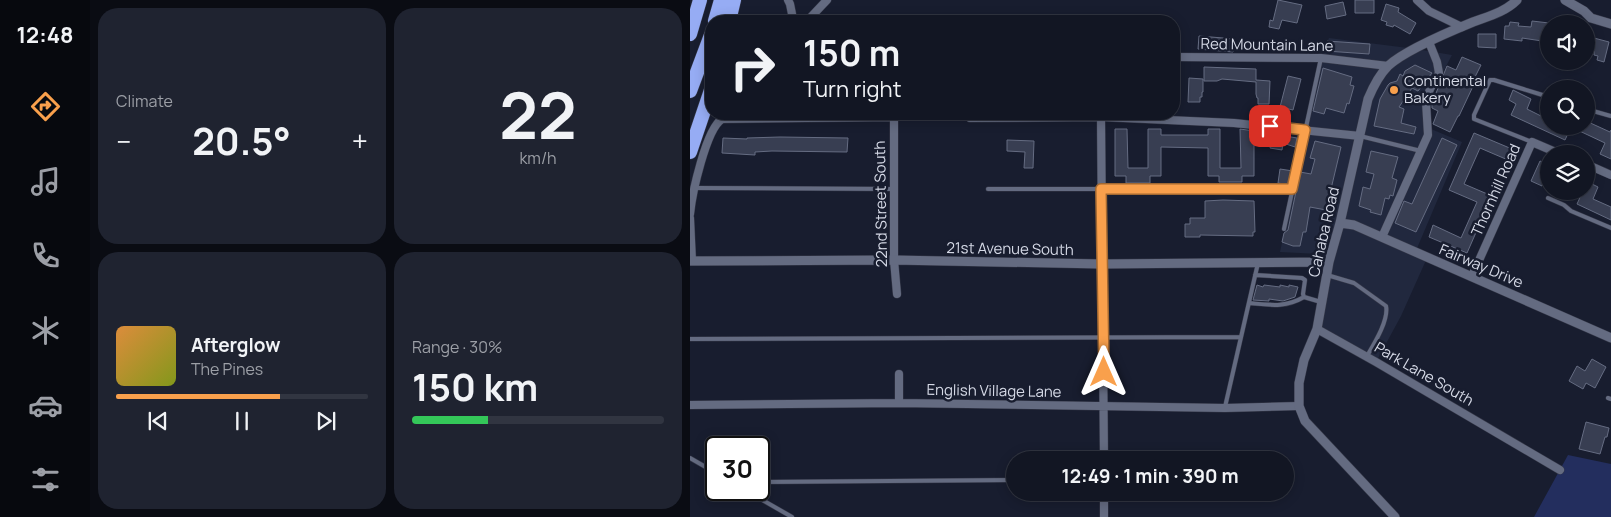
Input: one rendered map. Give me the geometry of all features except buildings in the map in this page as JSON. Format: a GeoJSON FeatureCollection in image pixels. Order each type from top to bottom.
{"type":"FeatureCollection","features":[{"type":"Feature","properties":{"kind":"highway"},"geometry":{"type":"LineString","coordinates":[[690,34],[700,0]]}},
{"type":"Feature","properties":{"kind":"highway"},"geometry":{"type":"LineString","coordinates":[[717,15],[721,0]]}},
{"type":"Feature","properties":{"kind":"highway"},"geometry":{"type":"LineString","coordinates":[[730,15],[734,0]]}},
{"type":"Feature","properties":{"kind":"highway"},"geometry":{"type":"LineString","coordinates":[[690,91],[705,51]]}},
{"type":"Feature","properties":{"kind":"highway"},"geometry":{"type":"LineString","coordinates":[[690,152],[705,108]]}},
{"type":"Feature","properties":{"kind":"street"},"geometry":{"type":"LineString","coordinates":[[788,0],[792,15]]}},
{"type":"Feature","properties":{"kind":"street"},"geometry":{"type":"LineString","coordinates":[[813,15],[827,0]]}},
{"type":"Feature","properties":{"kind":"street"},"geometry":{"type":"LineString","coordinates":[[1417,0],[1429,11],[1462,27]]}},
{"type":"Feature","properties":{"kind":"street","name":"Cahaba Road"},"geometry":{"type":"LineString","coordinates":[[1395,517],[1305,421],[1299,406],[1299,382],[1304,360],[1317,329],[1327,275],[1368,99],[1380,76],[1388,66],[1403,55],[1462,27],[1509,9],[1517,0]]}},
{"type":"Feature","properties":{"kind":"street"},"geometry":{"type":"LineString","coordinates":[[1566,0],[1576,4],[1591,18],[1611,24]]}},
{"type":"Feature","properties":{"kind":"street"},"geometry":{"type":"LineString","coordinates":[[1382,237],[1428,135],[1426,102],[1438,74],[1437,62],[1429,42]]}},
{"type":"Feature","properties":{"kind":"street","name":"Red Mountain Lane"},"geometry":{"type":"LineString","coordinates":[[1180,58],[1321,58],[1388,66]]}},
{"type":"Feature","properties":{"kind":"street"},"geometry":{"type":"LineString","coordinates":[[1180,118],[1360,136]]}},
{"type":"Feature","properties":{"kind":"street"},"geometry":{"type":"LineString","coordinates":[[690,214],[694,188],[712,131],[720,120]]}},
{"type":"Feature","properties":{"kind":"street","name":"22nd Street South"},"geometry":{"type":"LineString","coordinates":[[894,120],[894,260],[897,294]]}},
{"type":"Feature","properties":{"kind":"street"},"geometry":{"type":"LineString","coordinates":[[1101,120],[1104,451]]}},
{"type":"Feature","properties":{"kind":"street","name":"Thornhill Road"},"geometry":{"type":"LineString","coordinates":[[1472,276],[1532,142],[1540,145]]}},
{"type":"Feature","properties":{"kind":"street"},"geometry":{"type":"LineString","coordinates":[[1595,168],[1611,175]]}},
{"type":"Feature","properties":{"kind":"street"},"geometry":{"type":"LineString","coordinates":[[690,218],[691,261]]}},
{"type":"Feature","properties":{"kind":"street","name":"Fairway Drive"},"geometry":{"type":"LineString","coordinates":[[1340,222],[1354,225],[1611,338]]}},
{"type":"Feature","properties":{"kind":"street","name":"21st Avenue South"},"geometry":{"type":"LineString","coordinates":[[691,261],[894,260],[1101,264],[1330,262]]}},
{"type":"Feature","properties":{"kind":"street","name":"Park Lane South"},"geometry":{"type":"LineString","coordinates":[[1317,329],[1367,356],[1560,470]]}},
{"type":"Feature","properties":{"kind":"street"},"geometry":{"type":"LineString","coordinates":[[899,374],[899,404]]}},
{"type":"Feature","properties":{"kind":"street","name":"English Village Lane"},"geometry":{"type":"LineString","coordinates":[[690,405],[899,404],[1225,408],[1299,406]]}},
{"type":"Feature","properties":{"kind":"street"},"geometry":{"type":"LineString","coordinates":[[1104,501],[1104,517]]}},
{"type":"Feature","properties":{"kind":"lane"},"geometry":{"type":"LineString","coordinates":[[1284,229],[1321,58]]}},
{"type":"Feature","properties":{"kind":"lane"},"geometry":{"type":"LineString","coordinates":[[1532,142],[1474,119],[1474,115],[1490,80],[1540,94]]}},
{"type":"Feature","properties":{"kind":"lane"},"geometry":{"type":"LineString","coordinates":[[1595,112],[1611,116]]}},
{"type":"Feature","properties":{"kind":"lane"},"geometry":{"type":"LineString","coordinates":[[1360,136],[1422,151]]}},
{"type":"Feature","properties":{"kind":"lane"},"geometry":{"type":"LineString","coordinates":[[694,188],[894,189]]}},
{"type":"Feature","properties":{"kind":"lane"},"geometry":{"type":"LineString","coordinates":[[988,189],[1292,189]]}},
{"type":"Feature","properties":{"kind":"lane"},"geometry":{"type":"LineString","coordinates":[[1553,200],[1564,205],[1571,212],[1611,228]]}},
{"type":"Feature","properties":{"kind":"lane"},"geometry":{"type":"LineString","coordinates":[[1225,408],[1258,263]]}},
{"type":"Feature","properties":{"kind":"lane"},"geometry":{"type":"LineString","coordinates":[[1255,275],[1302,278],[1305,280],[1304,296]]}},
{"type":"Feature","properties":{"kind":"lane"},"geometry":{"type":"LineString","coordinates":[[1327,275],[1354,283],[1386,306],[1387,312],[1377,340],[1367,356]]}},
{"type":"Feature","properties":{"kind":"lane"},"geometry":{"type":"LineString","coordinates":[[1304,296],[1322,302]]}},
{"type":"Feature","properties":{"kind":"lane"},"geometry":{"type":"LineString","coordinates":[[1248,303],[1275,305],[1294,303],[1304,296]]}},
{"type":"Feature","properties":{"kind":"lane"},"geometry":{"type":"LineString","coordinates":[[690,339],[1241,337]]}},
{"type":"Feature","properties":{"kind":"lane"},"geometry":{"type":"LineString","coordinates":[[690,458],[705,467]]}},
{"type":"Feature","properties":{"kind":"lane"},"geometry":{"type":"LineString","coordinates":[[770,482],[1006,480]]}},
{"type":"Feature","properties":{"kind":"lane"},"geometry":{"type":"LineString","coordinates":[[764,501],[792,517]]}},
{"type":"Feature","properties":{"kind":"shaded area"},"geometry":{"type":"Polygon","coordinates":[[[1329,38],[1452,55],[1428,105],[1431,129],[1462,142],[1415,253],[1427,258],[1401,316],[1376,362],[1317,329],[1329,262],[1320,254],[1280,252],[1321,58],[1329,38]]]}},
{"type":"Feature","properties":{"kind":"shaded area"},"geometry":{"type":"Polygon","coordinates":[[[1568,455],[1611,464],[1611,517],[1534,517],[1568,455]]]}},
{"type":"Feature","properties":{"kind":"place","name":"Continental Bakery"},"geometry":{"type":"Point","coordinates":[1394,90]}},
{"type":"Feature","properties":{"kind":"route"},"geometry":{"type":"LineString","coordinates":[[1104,372],[1101,189],[1292,189],[1305,130],[1270,126]]}}]}
